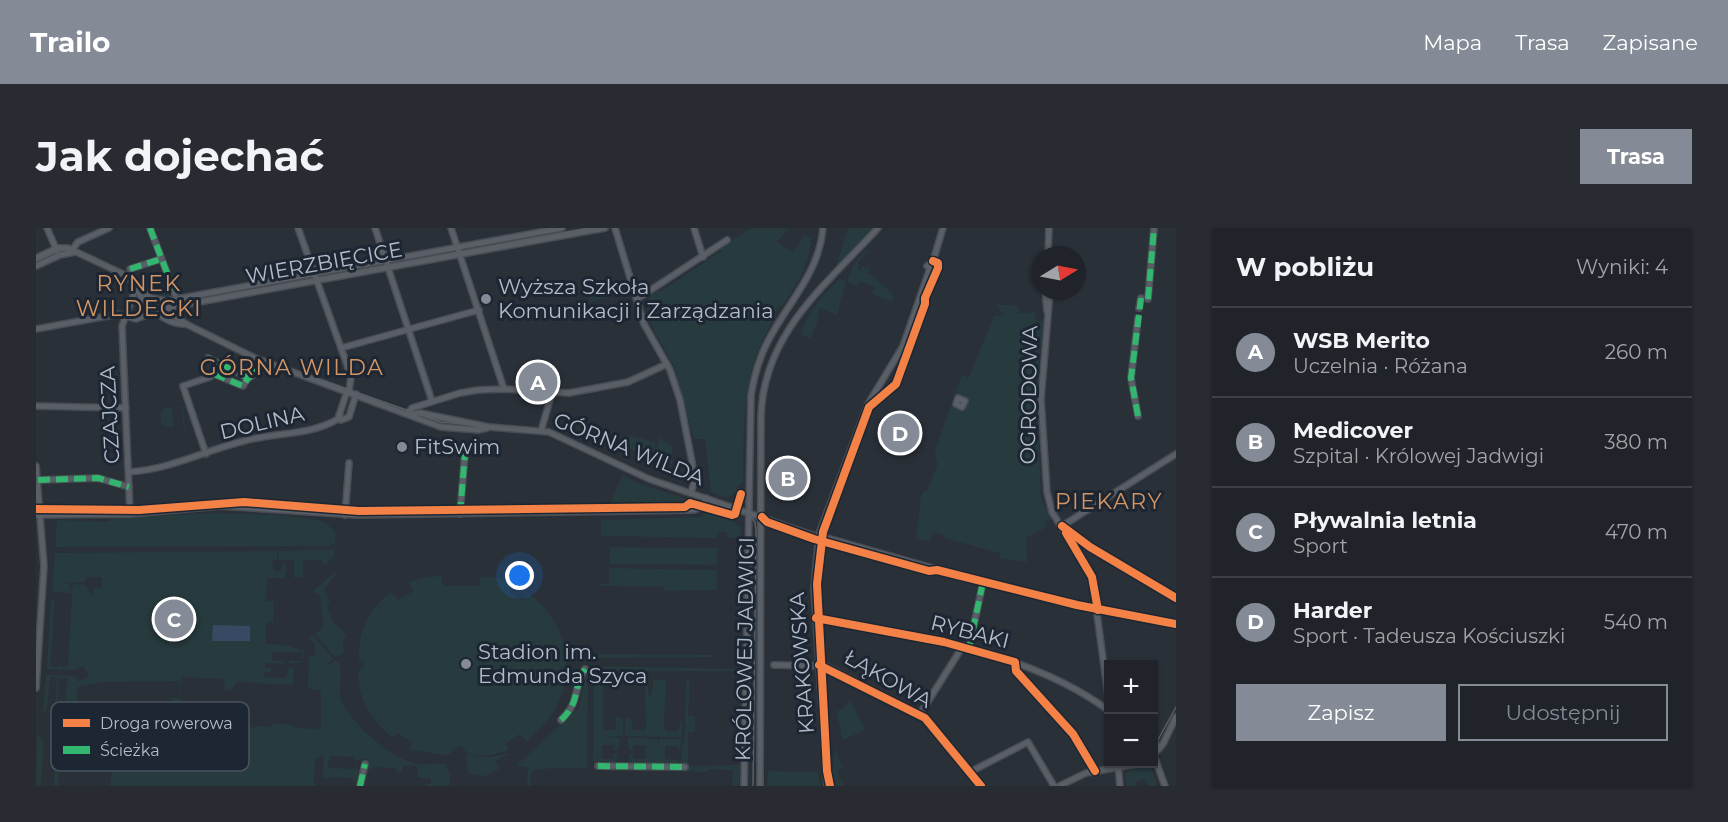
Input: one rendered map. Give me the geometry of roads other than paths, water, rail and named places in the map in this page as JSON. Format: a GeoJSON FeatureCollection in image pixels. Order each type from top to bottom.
{"type":"FeatureCollection","features":[{"type":"Feature","properties":{"kind":"street"},"geometry":{"type":"LineString","coordinates":[[47,228],[57,248],[58,256]]}},
{"type":"Feature","properties":{"kind":"street"},"geometry":{"type":"LineString","coordinates":[[36,266],[73,251],[78,242],[109,228]]}},
{"type":"Feature","properties":{"kind":"street"},"geometry":{"type":"LineString","coordinates":[[150,228],[175,294]]}},
{"type":"Feature","properties":{"kind":"street"},"geometry":{"type":"LineString","coordinates":[[298,228],[352,377],[351,393],[339,415]]}},
{"type":"Feature","properties":{"kind":"street"},"geometry":{"type":"LineString","coordinates":[[375,228],[432,401]]}},
{"type":"Feature","properties":{"kind":"street"},"geometry":{"type":"LineString","coordinates":[[451,228],[504,389]]}},
{"type":"Feature","properties":{"kind":"street","name":"WIERZBIĘCICE"},"geometry":{"type":"LineString","coordinates":[[166,301],[562,228]]}},
{"type":"Feature","properties":{"kind":"street","name":"WIERZBIĘCICE"},"geometry":{"type":"LineString","coordinates":[[36,328],[117,314],[136,319],[159,310],[170,311],[317,281],[605,228]]}},
{"type":"Feature","properties":{"kind":"street"},"geometry":{"type":"LineString","coordinates":[[615,228],[646,328],[667,364],[680,400],[694,482],[691,493]]}},
{"type":"Feature","properties":{"kind":"street"},"geometry":{"type":"LineString","coordinates":[[694,228],[703,257]]}},
{"type":"Feature","properties":{"kind":"street","name":"KRÓLOWEJ JADWIGI"},"geometry":{"type":"LineString","coordinates":[[744,786],[747,512],[751,395],[760,360],[774,330],[813,270],[823,228]]}},
{"type":"Feature","properties":{"kind":"street","name":"KRÓLOWEJ JADWIGI"},"geometry":{"type":"LineString","coordinates":[[760,786],[762,393],[770,363],[785,334],[808,302],[878,228]]}},
{"type":"Feature","properties":{"kind":"street"},"geometry":{"type":"LineString","coordinates":[[933,261],[938,263],[938,269],[935,272],[929,271],[927,265],[933,261],[943,228]]}},
{"type":"Feature","properties":{"kind":"street"},"geometry":{"type":"LineString","coordinates":[[1048,246],[1049,228]]}},
{"type":"Feature","properties":{"kind":"street"},"geometry":{"type":"LineString","coordinates":[[1148,299],[1154,228]]}},
{"type":"Feature","properties":{"kind":"street"},"geometry":{"type":"LineString","coordinates":[[637,298],[727,240]]}},
{"type":"Feature","properties":{"kind":"street"},"geometry":{"type":"LineString","coordinates":[[36,258],[57,248],[73,251],[123,274],[159,310]]}},
{"type":"Feature","properties":{"kind":"street"},"geometry":{"type":"LineString","coordinates":[[130,269],[161,259]]}},
{"type":"Feature","properties":{"kind":"street","name":"KRAKOWSKA"},"geometry":{"type":"LineString","coordinates":[[827,786],[814,580],[819,537],[868,404],[903,346],[929,271]]}},
{"type":"Feature","properties":{"kind":"street"},"geometry":{"type":"LineString","coordinates":[[136,288],[141,298],[159,310]]}},
{"type":"Feature","properties":{"kind":"street","name":"CZAJCZA"},"geometry":{"type":"LineString","coordinates":[[130,514],[122,324],[128,316],[136,288]]}},
{"type":"Feature","properties":{"kind":"street"},"geometry":{"type":"LineString","coordinates":[[146,296],[166,301],[159,310]]}},
{"type":"Feature","properties":{"kind":"street"},"geometry":{"type":"LineString","coordinates":[[1139,308],[1141,298]]}},
{"type":"Feature","properties":{"kind":"street","name":"OGRODOWA"},"geometry":{"type":"LineString","coordinates":[[1046,300],[1047,311]]}},
{"type":"Feature","properties":{"kind":"street","name":"OGRODOWA"},"geometry":{"type":"LineString","coordinates":[[1049,300],[1041,399],[1042,451],[1048,499],[1092,578],[1104,662]]}},
{"type":"Feature","properties":{"kind":"street","name":"GÓRNA WILDA"},"geometry":{"type":"LineString","coordinates":[[159,310],[180,325],[186,324]]}},
{"type":"Feature","properties":{"kind":"street"},"geometry":{"type":"LineString","coordinates":[[341,348],[479,310]]}},
{"type":"Feature","properties":{"kind":"street","name":"GÓRNA WILDA"},"geometry":{"type":"LineString","coordinates":[[170,311],[186,324],[255,358],[409,413],[489,427],[541,431],[646,477],[827,540],[983,582],[1024,590],[1053,601],[1176,624]]}},
{"type":"Feature","properties":{"kind":"street"},"geometry":{"type":"LineString","coordinates":[[1138,318],[1131,378],[1138,416]]}},
{"type":"Feature","properties":{"kind":"street"},"geometry":{"type":"LineString","coordinates":[[774,330],[785,334]]}},
{"type":"Feature","properties":{"kind":"street"},"geometry":{"type":"LineString","coordinates":[[208,357],[248,378]]}},
{"type":"Feature","properties":{"kind":"street"},"geometry":{"type":"LineString","coordinates":[[409,413],[412,408],[462,392],[504,389],[568,393],[628,382],[667,364]]}},
{"type":"Feature","properties":{"kind":"street"},"geometry":{"type":"LineString","coordinates":[[206,454],[183,386],[212,375],[243,386],[256,368]]}},
{"type":"Feature","properties":{"kind":"street","name":"DOLINA"},"geometry":{"type":"LineString","coordinates":[[129,472],[164,468],[248,440],[309,430],[336,420],[339,415],[342,420],[349,417],[351,393]]}},
{"type":"Feature","properties":{"kind":"street"},"geometry":{"type":"LineString","coordinates":[[541,431],[552,393]]}},
{"type":"Feature","properties":{"kind":"street"},"geometry":{"type":"LineString","coordinates":[[36,406],[126,408]]}},
{"type":"Feature","properties":{"kind":"street"},"geometry":{"type":"LineString","coordinates":[[460,514],[465,453]]}},
{"type":"Feature","properties":{"kind":"street"},"geometry":{"type":"LineString","coordinates":[[1176,454],[1062,526],[1090,547],[1176,598]]}},
{"type":"Feature","properties":{"kind":"street"},"geometry":{"type":"LineString","coordinates":[[345,515],[349,463]]}},
{"type":"Feature","properties":{"kind":"street"},"geometry":{"type":"LineString","coordinates":[[36,466],[44,566],[36,688]]}},
{"type":"Feature","properties":{"kind":"street"},"geometry":{"type":"LineString","coordinates":[[38,480],[109,479],[129,487]]}},
{"type":"Feature","properties":{"kind":"street"},"geometry":{"type":"LineString","coordinates":[[39,515],[130,514],[228,506],[345,515],[694,510],[702,507],[706,498]]}},
{"type":"Feature","properties":{"kind":"street"},"geometry":{"type":"LineString","coordinates":[[920,714],[966,647],[983,582]]}},
{"type":"Feature","properties":{"kind":"street","name":"RYBAKI"},"geometry":{"type":"LineString","coordinates":[[816,618],[966,647],[1015,662],[1016,672],[1076,738],[1095,771]]}},
{"type":"Feature","properties":{"kind":"street"},"geometry":{"type":"LineString","coordinates":[[1015,662],[1058,680],[1104,708]]}},
{"type":"Feature","properties":{"kind":"street","name":"ŁĄKOWA"},"geometry":{"type":"LineString","coordinates":[[774,665],[819,665],[920,714],[981,786]]}},
{"type":"Feature","properties":{"kind":"street"},"geometry":{"type":"LineString","coordinates":[[561,720],[573,708],[578,679],[585,669]]}},
{"type":"Feature","properties":{"kind":"street"},"geometry":{"type":"LineString","coordinates":[[1159,749],[1176,717]]}},
{"type":"Feature","properties":{"kind":"street"},"geometry":{"type":"LineString","coordinates":[[970,772],[1028,742],[1054,786]]}},
{"type":"Feature","properties":{"kind":"street"},"geometry":{"type":"LineString","coordinates":[[360,786],[365,764]]}},
{"type":"Feature","properties":{"kind":"street"},"geometry":{"type":"LineString","coordinates":[[598,766],[685,767]]}},
{"type":"Feature","properties":{"kind":"street"},"geometry":{"type":"LineString","coordinates":[[1158,766],[1165,786]]}},
{"type":"Feature","properties":{"kind":"street"},"geometry":{"type":"LineString","coordinates":[[1059,786],[1079,775],[1109,768]]}},
{"type":"Feature","properties":{"kind":"street"},"geometry":{"type":"LineString","coordinates":[[1118,768],[1120,786]]}},
{"type":"Feature","properties":{"kind":"water"},"geometry":{"type":"Polygon","coordinates":[[[213,625],[250,626],[250,641],[212,641],[213,625]]]}},
{"type":"Feature","properties":{"kind":"tram line"},"geometry":{"type":"LineString","coordinates":[[153,304],[167,306],[590,228]]}},
{"type":"Feature","properties":{"kind":"tram line"},"geometry":{"type":"LineString","coordinates":[[36,261],[60,250],[75,251],[124,273],[166,314],[255,357],[441,422],[549,431],[646,476],[749,514],[755,522],[756,531],[753,786]]}},
{"type":"Feature","properties":{"kind":"tram line"},"geometry":{"type":"LineString","coordinates":[[1158,740],[1176,707]]}},
{"type":"Feature","properties":{"kind":"tram line"},"geometry":{"type":"LineString","coordinates":[[1057,786],[1083,773],[1111,768]]}},
{"type":"Feature","properties":{"kind":"place","name":"Wyższa Szkoła Komunikacji i Zarządzania"},"geometry":{"type":"Point","coordinates":[486,299]}},
{"type":"Feature","properties":{"kind":"place","name":"WSB Merito"},"geometry":{"type":"Point","coordinates":[538,382]}},
{"type":"Feature","properties":{"kind":"place","name":"Harder"},"geometry":{"type":"Point","coordinates":[900,433]}},
{"type":"Feature","properties":{"kind":"place","name":"FitSwim"},"geometry":{"type":"Point","coordinates":[402,447]}},
{"type":"Feature","properties":{"kind":"place","name":"Medicover"},"geometry":{"type":"Point","coordinates":[788,478]}},
{"type":"Feature","properties":{"kind":"place","name":"Pływalnia letnia"},"geometry":{"type":"Point","coordinates":[174,619]}},
{"type":"Feature","properties":{"kind":"place","name":"Stadion im. Edmunda Szyca"},"geometry":{"type":"Point","coordinates":[466,664]}},
{"type":"Feature","properties":{"kind":"district","name":"RYNEK WILDECKI"},"geometry":{"type":"Point","coordinates":[139,296]}},
{"type":"Feature","properties":{"kind":"district","name":"GÓRNA WILDA"},"geometry":{"type":"Point","coordinates":[292,367]}},
{"type":"Feature","properties":{"kind":"district","name":"PIEKARY"},"geometry":{"type":"Point","coordinates":[1109,501]}}]}
